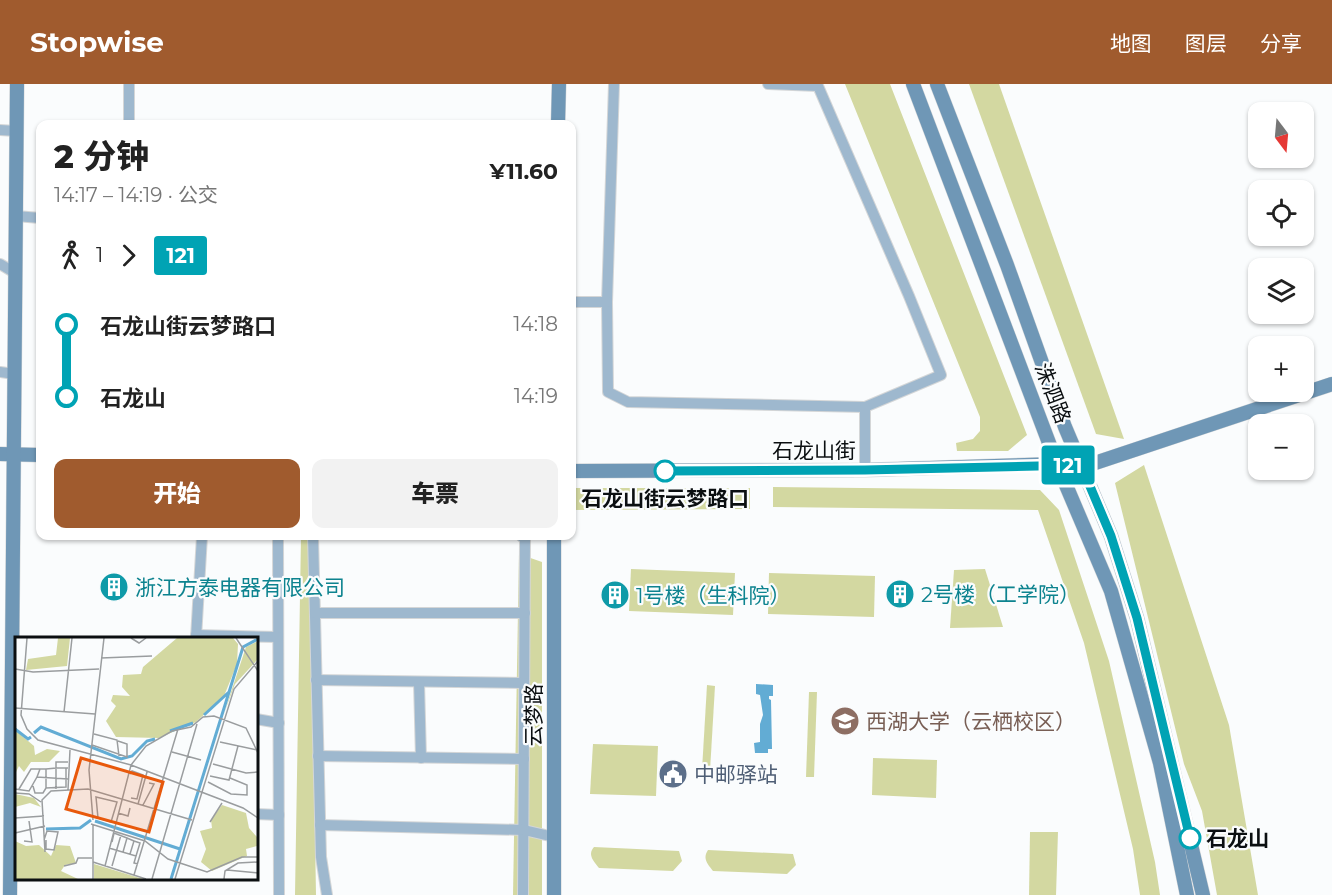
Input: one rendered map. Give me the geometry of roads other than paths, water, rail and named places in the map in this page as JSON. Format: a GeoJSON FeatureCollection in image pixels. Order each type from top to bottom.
{"type":"FeatureCollection","features":[{"type":"Feature","properties":{"kind":"street"},"geometry":{"type":"LineString","coordinates":[[10,895],[14,779],[14,655],[7,454],[7,373],[15,273],[17,84]]}},
{"type":"Feature","properties":{"kind":"street"},"geometry":{"type":"LineString","coordinates":[[129,84],[129,120]]}},
{"type":"Feature","properties":{"kind":"street"},"geometry":{"type":"LineString","coordinates":[[558,120],[559,84]]}},
{"type":"Feature","properties":{"kind":"street"},"geometry":{"type":"LineString","coordinates":[[614,84],[607,302],[608,392],[628,402],[865,407],[940,375],[909,296],[818,86],[768,84]]}},
{"type":"Feature","properties":{"kind":"street","name":"洙泗路"},"geometry":{"type":"LineString","coordinates":[[913,84],[1057,464],[1111,591],[1160,763],[1187,895]]}},
{"type":"Feature","properties":{"kind":"street","name":"洙泗路"},"geometry":{"type":"LineString","coordinates":[[937,84],[1007,265],[1065,427],[1111,536],[1137,618],[1203,895]]}},
{"type":"Feature","properties":{"kind":"street"},"geometry":{"type":"LineString","coordinates":[[0,130],[16,131]]}},
{"type":"Feature","properties":{"kind":"street"},"geometry":{"type":"LineString","coordinates":[[16,216],[36,218]]}},
{"type":"Feature","properties":{"kind":"street"},"geometry":{"type":"LineString","coordinates":[[0,264],[15,273]]}},
{"type":"Feature","properties":{"kind":"street"},"geometry":{"type":"LineString","coordinates":[[576,302],[607,302]]}},
{"type":"Feature","properties":{"kind":"street"},"geometry":{"type":"LineString","coordinates":[[1081,465],[1089,465],[1140,449],[1332,384]]}},
{"type":"Feature","properties":{"kind":"street"},"geometry":{"type":"LineString","coordinates":[[865,407],[865,470]]}},
{"type":"Feature","properties":{"kind":"street"},"geometry":{"type":"LineString","coordinates":[[7,454],[36,455]]}},
{"type":"Feature","properties":{"kind":"street","name":"石龙山街"},"geometry":{"type":"LineString","coordinates":[[576,471],[865,470],[1081,465]]}},
{"type":"Feature","properties":{"kind":"street"},"geometry":{"type":"LineString","coordinates":[[202,540],[196,637],[278,637]]}},
{"type":"Feature","properties":{"kind":"street"},"geometry":{"type":"LineString","coordinates":[[278,540],[279,895]]}},
{"type":"Feature","properties":{"kind":"street"},"geometry":{"type":"LineString","coordinates":[[313,540],[321,857],[327,895]]}},
{"type":"Feature","properties":{"kind":"street"},"geometry":{"type":"LineString","coordinates":[[523,895],[525,540]]}},
{"type":"Feature","properties":{"kind":"street","name":"云梦路"},"geometry":{"type":"LineString","coordinates":[[554,540],[554,895]]}},
{"type":"Feature","properties":{"kind":"street"},"geometry":{"type":"LineString","coordinates":[[315,613],[525,612]]}},
{"type":"Feature","properties":{"kind":"street"},"geometry":{"type":"LineString","coordinates":[[316,680],[525,683]]}},
{"type":"Feature","properties":{"kind":"street"},"geometry":{"type":"LineString","coordinates":[[419,682],[421,758]]}},
{"type":"Feature","properties":{"kind":"street"},"geometry":{"type":"LineString","coordinates":[[258,720],[279,723]]}},
{"type":"Feature","properties":{"kind":"street"},"geometry":{"type":"LineString","coordinates":[[318,756],[524,759]]}},
{"type":"Feature","properties":{"kind":"street"},"geometry":{"type":"LineString","coordinates":[[258,814],[279,815]]}},
{"type":"Feature","properties":{"kind":"street"},"geometry":{"type":"LineString","coordinates":[[320,825],[524,830],[554,837]]}},
{"type":"Feature","properties":{"kind":"water"},"geometry":{"type":"Polygon","coordinates":[[[756,684],[773,685],[773,696],[769,696],[772,749],[768,749],[768,753],[755,753],[754,743],[760,742],[760,724],[763,715],[760,695],[756,694],[756,684]]]}},
{"type":"Feature","properties":{"kind":"place","name":"石龙山街云梦路口"},"geometry":{"type":"Point","coordinates":[665,471]}},
{"type":"Feature","properties":{"kind":"place","name":"浙江方泰电器有限公司"},"geometry":{"type":"Point","coordinates":[114,587]}},
{"type":"Feature","properties":{"kind":"place","name":"2号楼（工学院）"},"geometry":{"type":"Point","coordinates":[900,594]}},
{"type":"Feature","properties":{"kind":"place","name":"1号楼（生科院）"},"geometry":{"type":"Point","coordinates":[615,595]}},
{"type":"Feature","properties":{"kind":"place","name":"西湖大学（云栖校区）"},"geometry":{"type":"Point","coordinates":[845,721]}},
{"type":"Feature","properties":{"kind":"place","name":"中邮驿站"},"geometry":{"type":"Point","coordinates":[673,774]}},
{"type":"Feature","properties":{"kind":"place","name":"石龙山"},"geometry":{"type":"Point","coordinates":[1190,838]}}]}
